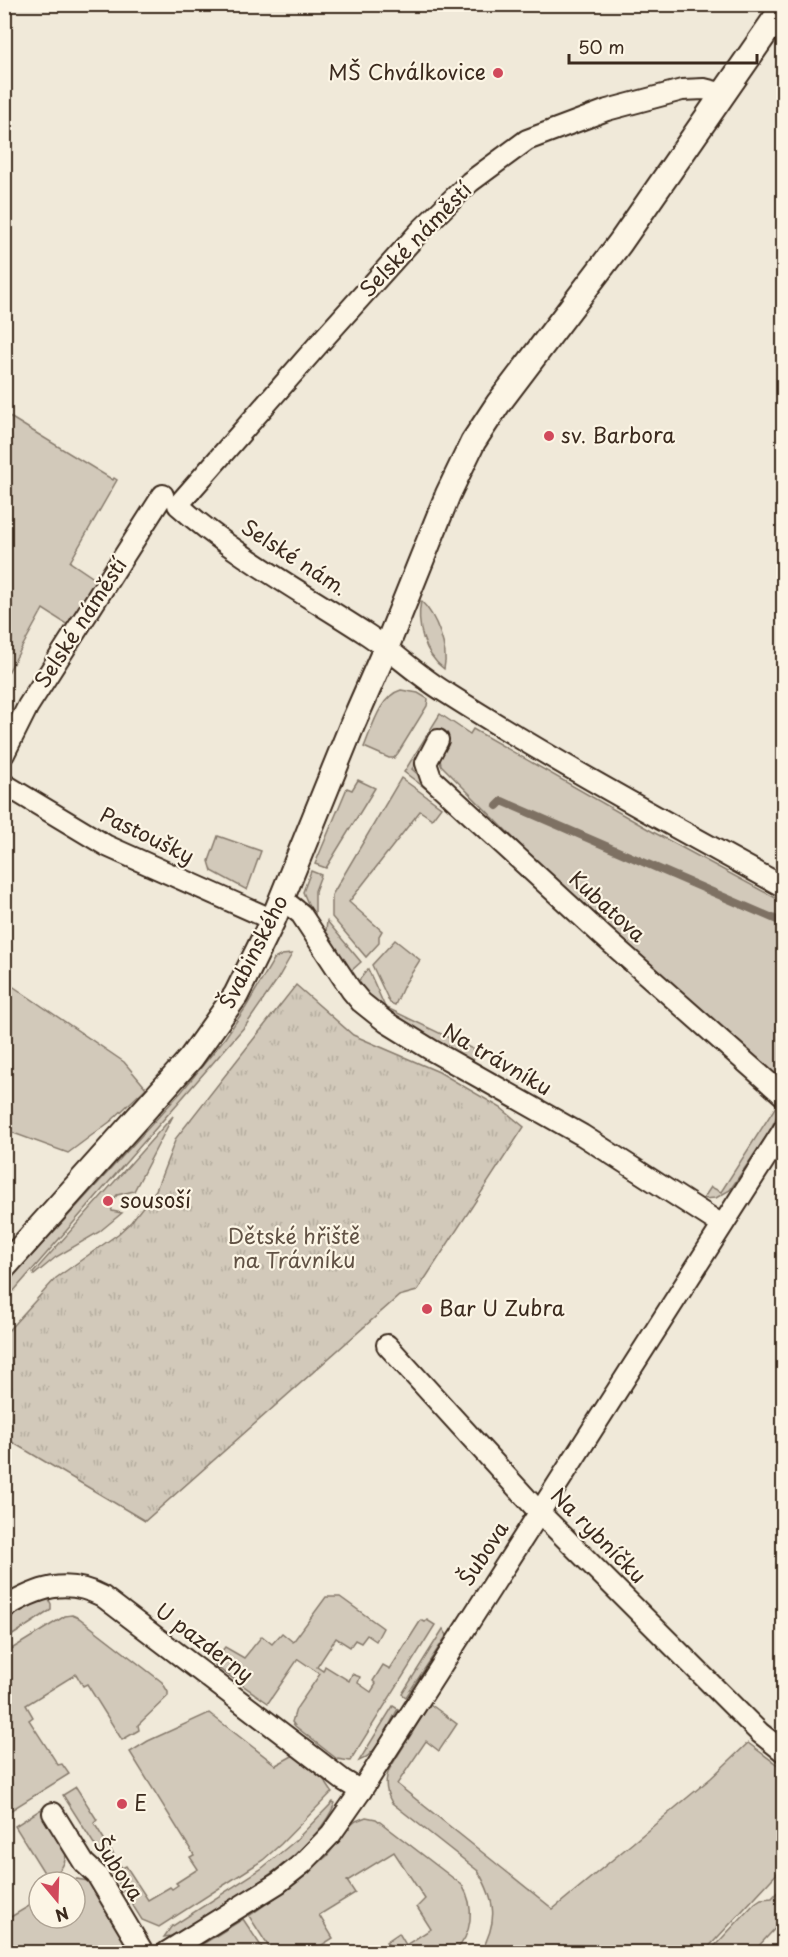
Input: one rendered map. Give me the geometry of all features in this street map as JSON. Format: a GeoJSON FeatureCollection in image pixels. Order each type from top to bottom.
{"type":"FeatureCollection","features":[{"type":"Feature","properties":{"kind":"street"},"geometry":{"type":"LineString","coordinates":[[783,6],[620,243],[498,404],[473,442],[448,494],[386,648],[443,691],[482,715],[620,797],[783,887]]}},
{"type":"Feature","properties":{"kind":"street","name":"Selské náměstí"},"geometry":{"type":"LineString","coordinates":[[4,754],[28,706],[171,500],[421,230],[470,182],[527,140],[607,110],[682,90],[704,89],[724,94]]}},
{"type":"Feature","properties":{"kind":"street","name":"Selské nám."},"geometry":{"type":"LineString","coordinates":[[171,500],[202,526],[386,648]]}},
{"type":"Feature","properties":{"kind":"street","name":"Švabinského"},"geometry":{"type":"LineString","coordinates":[[4,1267],[191,1058],[236,995],[277,910],[386,648]]}},
{"type":"Feature","properties":{"kind":"street","name":"Kubatova"},"geometry":{"type":"LineString","coordinates":[[438,740],[426,763],[431,778],[604,937],[783,1096]]}},
{"type":"Feature","properties":{"kind":"street","name":"Pastoušky"},"geometry":{"type":"LineString","coordinates":[[4,784],[107,846],[277,910]]}},
{"type":"Feature","properties":{"kind":"street","name":"Na trávníku"},"geometry":{"type":"LineString","coordinates":[[277,910],[301,914],[351,990],[361,1002],[386,1022],[582,1136],[722,1225]]}},
{"type":"Feature","properties":{"kind":"street","name":"Šubova"},"geometry":{"type":"LineString","coordinates":[[168,1953],[278,1883],[302,1864],[331,1834],[361,1791],[783,1129]]}},
{"type":"Feature","properties":{"kind":"street","name":"Na rybníčku"},"geometry":{"type":"LineString","coordinates":[[387,1345],[539,1512],[760,1733],[783,1752]]}},
{"type":"Feature","properties":{"kind":"street","name":"U pazderny"},"geometry":{"type":"LineString","coordinates":[[4,1608],[27,1594],[50,1587],[72,1586],[90,1589],[111,1602],[343,1780],[361,1791]]}},
{"type":"Feature","properties":{"kind":"street","name":"Šubova"},"geometry":{"type":"LineString","coordinates":[[53,1813],[84,1863],[97,1875],[143,1953]]}},
{"type":"Feature","properties":{"kind":"green space"},"geometry":{"type":"Polygon","coordinates":[[[5,414],[113,480],[114,478],[117,480],[70,562],[101,583],[74,629],[43,609],[5,678],[5,414]]]}},
{"type":"Feature","properties":{"kind":"green space"},"geometry":{"type":"Polygon","coordinates":[[[421,601],[432,615],[440,633],[445,652],[444,669],[431,655],[423,638],[420,619],[421,601]]]}},
{"type":"Feature","properties":{"kind":"green space"},"geometry":{"type":"Polygon","coordinates":[[[401,690],[418,693],[428,699],[427,706],[398,753],[394,758],[389,758],[364,747],[382,706],[394,693],[401,690]]]}},
{"type":"Feature","properties":{"kind":"green space"},"geometry":{"type":"Polygon","coordinates":[[[440,714],[470,734],[473,729],[655,833],[783,902],[783,1079],[776,1079],[561,886],[441,765],[435,734],[412,769],[454,806],[452,808],[404,772],[440,714]]]}},
{"type":"Feature","properties":{"kind":"green space"},"geometry":{"type":"Polygon","coordinates":[[[401,778],[441,807],[432,819],[420,811],[349,902],[382,931],[379,943],[366,957],[332,917],[332,895],[401,778]]]}},
{"type":"Feature","properties":{"kind":"green space"},"geometry":{"type":"Polygon","coordinates":[[[358,780],[375,788],[326,868],[315,864],[347,788],[352,790],[358,780]]]}},
{"type":"Feature","properties":{"kind":"green space"},"geometry":{"type":"Polygon","coordinates":[[[218,836],[261,851],[247,890],[212,871],[209,861],[218,836]]]}},
{"type":"Feature","properties":{"kind":"green space"},"geometry":{"type":"Polygon","coordinates":[[[311,871],[321,875],[315,891],[315,920],[303,892],[311,871]]]}},
{"type":"Feature","properties":{"kind":"green space"},"geometry":{"type":"Polygon","coordinates":[[[327,921],[361,962],[352,970],[347,971],[322,938],[326,931],[327,921]]]}},
{"type":"Feature","properties":{"kind":"green space"},"geometry":{"type":"Polygon","coordinates":[[[395,940],[420,960],[404,985],[395,1005],[390,1003],[372,965],[395,940]]]}},
{"type":"Feature","properties":{"kind":"green space"},"geometry":{"type":"Polygon","coordinates":[[[292,954],[246,1025],[5,1301],[5,1285],[182,1091],[225,1038],[274,959],[292,954]]]}},
{"type":"Feature","properties":{"kind":"green space"},"geometry":{"type":"Polygon","coordinates":[[[368,969],[385,1007],[477,1051],[472,1063],[381,1010],[356,984],[368,969]]]}},
{"type":"Feature","properties":{"kind":"green space"},"geometry":{"type":"Polygon","coordinates":[[[5,981],[124,1062],[146,1088],[111,1121],[68,1153],[5,1130],[5,981]]]}},
{"type":"Feature","properties":{"kind":"green space","name":"Dětské hřiště na Trávníku"},"geometry":{"type":"Polygon","coordinates":[[[296,985],[353,1035],[439,1072],[501,1108],[524,1127],[417,1291],[399,1296],[145,1521],[5,1438],[5,1334],[56,1278],[118,1234],[131,1222],[156,1190],[176,1138],[296,985]]]}},
{"type":"Feature","properties":{"kind":"green space"},"geometry":{"type":"Polygon","coordinates":[[[778,1103],[778,1114],[768,1134],[730,1190],[716,1198],[703,1199],[711,1187],[721,1192],[778,1103]]]}},
{"type":"Feature","properties":{"kind":"green space"},"geometry":{"type":"Polygon","coordinates":[[[173,1116],[134,1191],[117,1195],[111,1203],[112,1211],[122,1213],[99,1232],[56,1257],[34,1275],[33,1273],[173,1116]]]}},
{"type":"Feature","properties":{"kind":"green space"},"geometry":{"type":"Polygon","coordinates":[[[326,1597],[340,1597],[383,1628],[376,1641],[367,1635],[361,1643],[355,1640],[350,1647],[336,1638],[317,1667],[323,1671],[325,1666],[349,1681],[352,1674],[360,1677],[358,1683],[371,1692],[376,1684],[373,1681],[383,1665],[390,1669],[421,1620],[425,1622],[427,1620],[435,1625],[350,1761],[337,1759],[292,1722],[296,1709],[320,1674],[298,1659],[268,1703],[215,1666],[214,1661],[225,1647],[244,1658],[262,1636],[272,1644],[282,1633],[293,1642],[326,1597]]]}},
{"type":"Feature","properties":{"kind":"green space"},"geometry":{"type":"Polygon","coordinates":[[[41,1598],[48,1598],[51,1610],[5,1640],[5,1621],[41,1598]]]}},
{"type":"Feature","properties":{"kind":"green space"},"geometry":{"type":"Polygon","coordinates":[[[72,1615],[162,1682],[168,1696],[138,1725],[139,1730],[122,1740],[87,1684],[83,1686],[76,1674],[26,1705],[33,1717],[29,1720],[58,1765],[62,1764],[69,1774],[5,1814],[5,1653],[65,1616],[72,1615]]]}},
{"type":"Feature","properties":{"kind":"green space"},"geometry":{"type":"Polygon","coordinates":[[[443,1629],[447,1635],[406,1697],[402,1694],[443,1629]]]}},
{"type":"Feature","properties":{"kind":"green space"},"geometry":{"type":"Polygon","coordinates":[[[430,1704],[457,1724],[439,1751],[426,1741],[397,1784],[553,1909],[711,1778],[748,1743],[783,1769],[783,1867],[704,1952],[481,1952],[490,1931],[493,1912],[488,1892],[478,1871],[392,1803],[387,1790],[386,1781],[390,1768],[430,1704]]]}},
{"type":"Feature","properties":{"kind":"green space"},"geometry":{"type":"Polygon","coordinates":[[[393,1706],[398,1709],[382,1739],[372,1752],[359,1761],[393,1706]]]}},
{"type":"Feature","properties":{"kind":"green space"},"geometry":{"type":"Polygon","coordinates":[[[209,1713],[276,1765],[294,1755],[324,1780],[332,1792],[263,1860],[159,1927],[142,1920],[63,1795],[76,1787],[97,1820],[94,1823],[122,1868],[126,1866],[148,1900],[170,1887],[172,1889],[178,1885],[176,1883],[198,1869],[190,1857],[194,1855],[130,1752],[148,1741],[209,1713]]]}},
{"type":"Feature","properties":{"kind":"green space"},"geometry":{"type":"Polygon","coordinates":[[[333,1802],[335,1803],[325,1822],[310,1840],[269,1875],[183,1931],[164,1937],[171,1927],[261,1869],[295,1841],[333,1802]]]}},
{"type":"Feature","properties":{"kind":"green space"},"geometry":{"type":"Polygon","coordinates":[[[43,1808],[64,1845],[66,1854],[64,1863],[59,1870],[42,1870],[15,1826],[43,1808]]]}},
{"type":"Feature","properties":{"kind":"green space"},"geometry":{"type":"Polygon","coordinates":[[[366,1817],[376,1819],[462,1885],[469,1902],[470,1920],[460,1945],[454,1952],[395,1952],[386,1942],[399,1933],[406,1945],[431,1929],[417,1907],[425,1899],[394,1852],[347,1881],[355,1893],[319,1915],[333,1938],[311,1952],[272,1952],[249,1916],[286,1890],[327,1856],[351,1825],[366,1817]]]}},
{"type":"Feature","properties":{"kind":"green space"},"geometry":{"type":"Polygon","coordinates":[[[88,1881],[114,1916],[125,1943],[125,1952],[5,1952],[4,1921],[27,1907],[27,1930],[87,1930],[88,1881]]]}},
{"type":"Feature","properties":{"kind":"green space"},"geometry":{"type":"Polygon","coordinates":[[[783,1886],[783,1920],[753,1952],[709,1952],[755,1903],[761,1899],[772,1898],[783,1886]]]}},
{"type":"Feature","properties":{"kind":"green space"},"geometry":{"type":"Polygon","coordinates":[[[243,1919],[265,1952],[190,1952],[243,1919]]]}},
{"type":"Feature","properties":{"kind":"waterway"},"geometry":{"type":"LineString","coordinates":[[497,806],[502,801],[784,923]]}},
{"type":"Feature","properties":{"kind":"place","name":"MŠ Chválkovice"},"geometry":{"type":"Point","coordinates":[498,73]}},
{"type":"Feature","properties":{"kind":"place","name":"sv. Barbora"},"geometry":{"type":"Point","coordinates":[549,436]}},
{"type":"Feature","properties":{"kind":"place","name":"sousoší"},"geometry":{"type":"Point","coordinates":[108,1201]}},
{"type":"Feature","properties":{"kind":"place","name":"Bar U Zubra"},"geometry":{"type":"Point","coordinates":[427,1309]}},
{"type":"Feature","properties":{"kind":"place","name":"E"},"geometry":{"type":"Point","coordinates":[122,1804]}}]}
